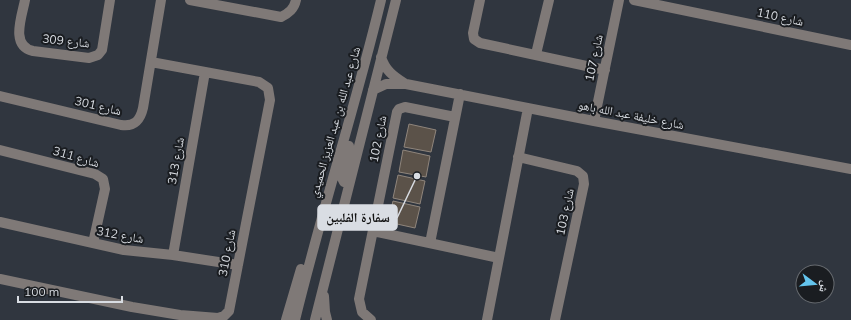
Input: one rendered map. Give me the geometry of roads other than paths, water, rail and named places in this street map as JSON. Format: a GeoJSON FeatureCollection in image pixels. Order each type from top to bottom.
{"type":"FeatureCollection","features":[{"type":"Feature","properties":{"kind":"street","name":"شارع 309"},"geometry":{"type":"LineString","coordinates":[[25,0],[19,36],[25,47],[33,50],[89,58],[98,55],[102,50],[110,0]]}},
{"type":"Feature","properties":{"kind":"street","name":"شارع 301"},"geometry":{"type":"LineString","coordinates":[[0,96],[121,125],[129,126],[137,122],[142,115],[161,0]]}},
{"type":"Feature","properties":{"kind":"street"},"geometry":{"type":"LineString","coordinates":[[190,0],[213,2],[281,17],[290,12],[295,5],[296,0]]}},
{"type":"Feature","properties":{"kind":"street","name":"شارع عبد الله بن عبد العزيز الحميدي"},"geometry":{"type":"LineString","coordinates":[[295,320],[320,223],[359,89],[381,0]]}},
{"type":"Feature","properties":{"kind":"street"},"geometry":{"type":"LineString","coordinates":[[315,320],[396,0]]}},
{"type":"Feature","properties":{"kind":"street"},"geometry":{"type":"LineString","coordinates":[[480,0],[473,33],[474,39],[480,43],[605,70]]}},
{"type":"Feature","properties":{"kind":"street"},"geometry":{"type":"LineString","coordinates":[[536,54],[549,0]]}},
{"type":"Feature","properties":{"kind":"street","name":"شارع 107"},"geometry":{"type":"LineString","coordinates":[[594,121],[619,0]]}},
{"type":"Feature","properties":{"kind":"street","name":"شارع 110"},"geometry":{"type":"LineString","coordinates":[[634,0],[851,45]]}},
{"type":"Feature","properties":{"kind":"street","name":"شارع خليفة عبد الله باهو"},"geometry":{"type":"LineString","coordinates":[[381,57],[390,74],[406,84]]}},
{"type":"Feature","properties":{"kind":"street","name":"شارع 310"},"geometry":{"type":"LineString","coordinates":[[0,280],[132,307],[180,315],[218,318],[227,314],[230,308],[270,100],[268,88],[260,82],[151,62]]}},
{"type":"Feature","properties":{"kind":"street","name":"شارع 313"},"geometry":{"type":"LineString","coordinates":[[173,255],[205,72]]}},
{"type":"Feature","properties":{"kind":"street","name":"شارع خليفة عبد الله باهو"},"geometry":{"type":"LineString","coordinates":[[373,90],[386,84],[406,84],[851,169]]}},
{"type":"Feature","properties":{"kind":"street"},"geometry":{"type":"LineString","coordinates":[[349,183],[344,182],[342,176],[355,120],[359,89]]}},
{"type":"Feature","properties":{"kind":"street"},"geometry":{"type":"LineString","coordinates":[[430,243],[460,94]]}},
{"type":"Feature","properties":{"kind":"street","name":"شارع 102"},"geometry":{"type":"LineString","coordinates":[[371,320],[362,312],[359,299],[397,112],[399,109],[405,107],[455,117]]}},
{"type":"Feature","properties":{"kind":"street"},"geometry":{"type":"LineString","coordinates":[[487,320],[528,108]]}},
{"type":"Feature","properties":{"kind":"street","name":"شارع 311"},"geometry":{"type":"LineString","coordinates":[[0,150],[95,174],[103,179],[105,189],[93,243]]}},
{"type":"Feature","properties":{"kind":"street","name":"شارع 103"},"geometry":{"type":"LineString","coordinates":[[518,157],[578,171],[583,176],[584,184],[555,320]]}},
{"type":"Feature","properties":{"kind":"street","name":"شارع 312"},"geometry":{"type":"LineString","coordinates":[[0,222],[124,250],[173,255],[238,265]]}},
{"type":"Feature","properties":{"kind":"street"},"geometry":{"type":"LineString","coordinates":[[286,320],[307,250],[320,223]]}},
{"type":"Feature","properties":{"kind":"street"},"geometry":{"type":"LineString","coordinates":[[373,231],[499,258]]}},
{"type":"Feature","properties":{"kind":"street"},"geometry":{"type":"LineString","coordinates":[[324,282],[324,304],[328,320]]}},
{"type":"Feature","properties":{"kind":"place","name":"سفارة الفلبين"},"geometry":{"type":"Point","coordinates":[417,176]}}]}
